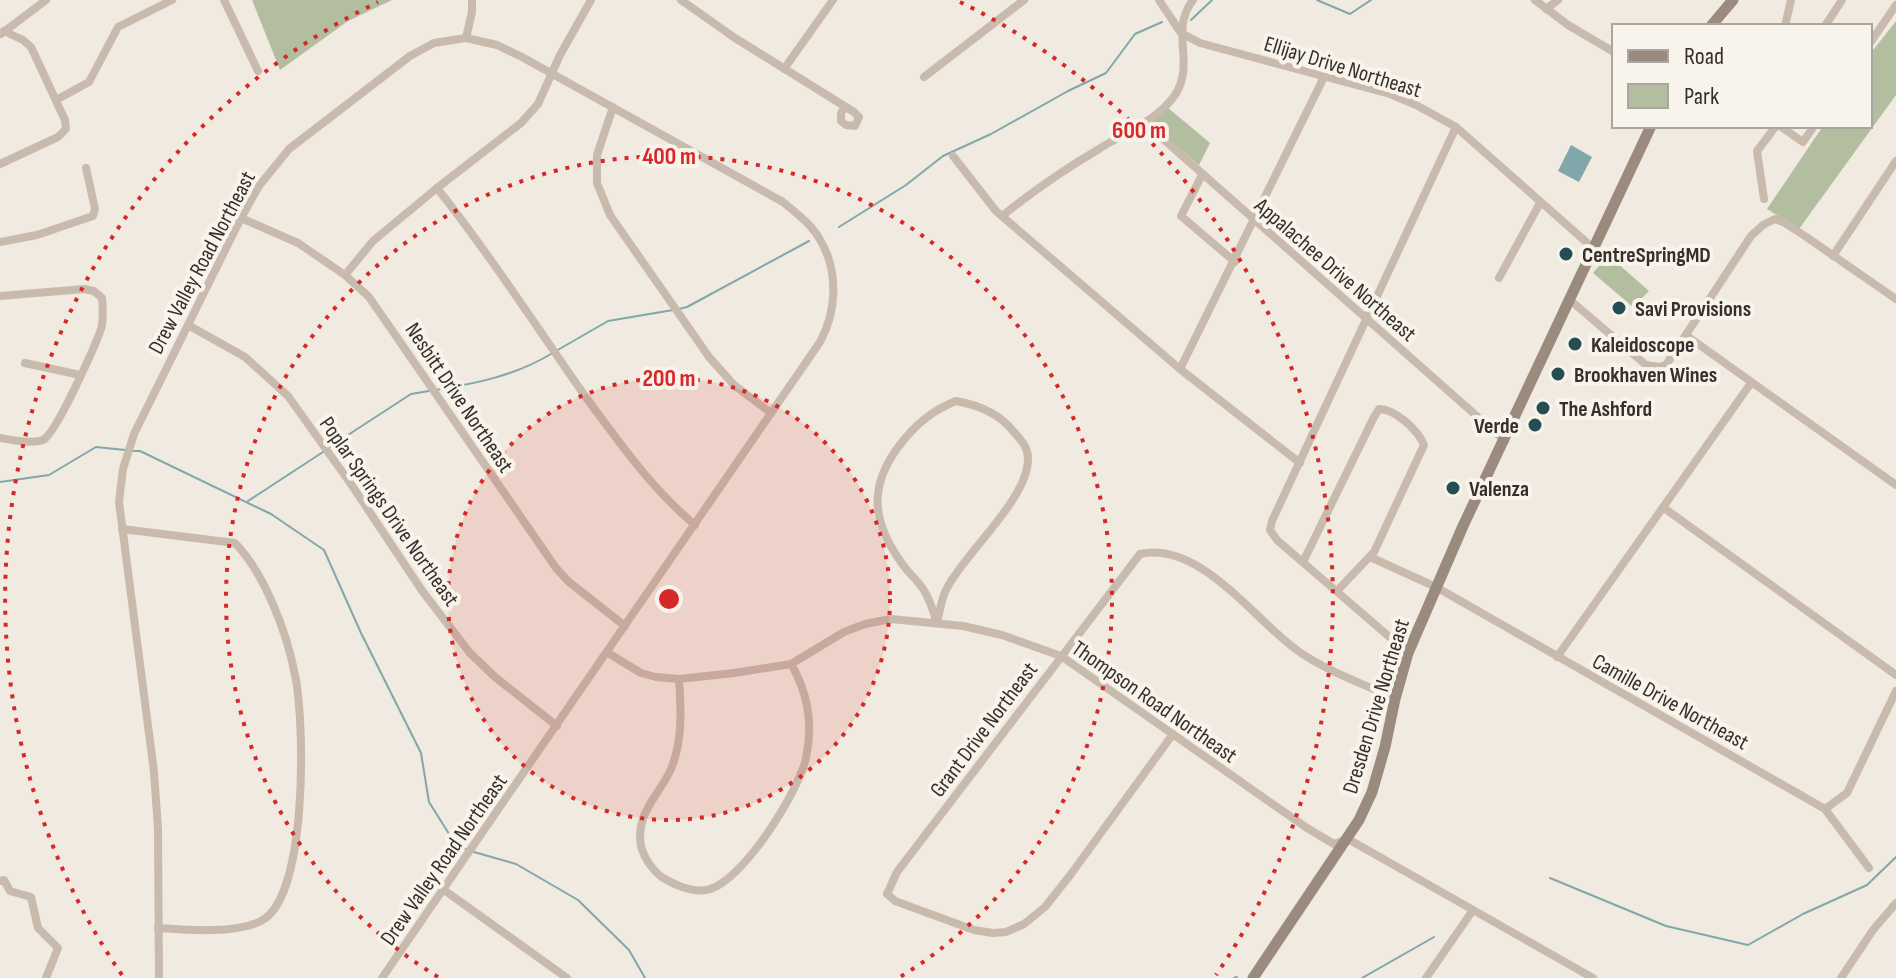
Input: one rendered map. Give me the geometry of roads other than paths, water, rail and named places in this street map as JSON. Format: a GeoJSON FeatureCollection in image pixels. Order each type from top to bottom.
{"type":"FeatureCollection","features":[{"type":"Feature","properties":{"kind":"street"},"geometry":{"type":"LineString","coordinates":[[2,33],[46,0]]}},
{"type":"Feature","properties":{"kind":"street"},"geometry":{"type":"LineString","coordinates":[[56,100],[89,82],[118,27],[172,0]]}},
{"type":"Feature","properties":{"kind":"street"},"geometry":{"type":"LineString","coordinates":[[224,0],[258,71]]}},
{"type":"Feature","properties":{"kind":"street"},"geometry":{"type":"LineString","coordinates":[[466,38],[472,0]]}},
{"type":"Feature","properties":{"kind":"street"},"geometry":{"type":"LineString","coordinates":[[345,275],[373,241],[521,123],[538,104],[591,0]]}},
{"type":"Feature","properties":{"kind":"street"},"geometry":{"type":"LineString","coordinates":[[681,0],[845,107]]}},
{"type":"Feature","properties":{"kind":"street"},"geometry":{"type":"LineString","coordinates":[[784,69],[833,0]]}},
{"type":"Feature","properties":{"kind":"street"},"geometry":{"type":"LineString","coordinates":[[924,77],[1024,0]]}},
{"type":"Feature","properties":{"kind":"street"},"geometry":{"type":"LineString","coordinates":[[1159,0],[1181,33]]}},
{"type":"Feature","properties":{"kind":"street"},"geometry":{"type":"LineString","coordinates":[[1002,216],[1029,193],[1145,123],[1174,96],[1183,76],[1182,18],[1193,0]]}},
{"type":"Feature","properties":{"kind":"street"},"geometry":{"type":"LineString","coordinates":[[1535,0],[1612,51]]}},
{"type":"Feature","properties":{"kind":"street"},"geometry":{"type":"LineString","coordinates":[[1546,9],[1558,0]]}},
{"type":"Feature","properties":{"kind":"street"},"geometry":{"type":"LineString","coordinates":[[1713,24],[1733,0]]}},
{"type":"Feature","properties":{"kind":"street"},"geometry":{"type":"LineString","coordinates":[[1785,24],[1791,0]]}},
{"type":"Feature","properties":{"kind":"street"},"geometry":{"type":"LineString","coordinates":[[1826,24],[1842,0]]}},
{"type":"Feature","properties":{"kind":"street"},"geometry":{"type":"LineString","coordinates":[[1872,40],[1896,5]]}},
{"type":"Feature","properties":{"kind":"street"},"geometry":{"type":"LineString","coordinates":[[0,164],[64,133],[65,120],[31,47],[23,40],[2,33]]}},
{"type":"Feature","properties":{"kind":"street","name":"Ellijay Drive Northeast"},"geometry":{"type":"LineString","coordinates":[[1181,33],[1200,43],[1325,75],[1416,105],[1456,127],[1593,248]]}},
{"type":"Feature","properties":{"kind":"street","name":"Drew Valley Road Northeast"},"geometry":{"type":"LineString","coordinates":[[159,978],[158,829],[154,772],[119,502],[134,434],[241,218],[272,168],[301,140],[410,56],[434,43],[466,38],[497,45],[552,73],[783,202],[804,219],[820,238],[833,280],[833,308],[828,327],[771,413],[382,978]]}},
{"type":"Feature","properties":{"kind":"street"},"geometry":{"type":"LineString","coordinates":[[1180,369],[1325,75]]}},
{"type":"Feature","properties":{"kind":"street"},"geometry":{"type":"LineString","coordinates":[[613,107],[597,155],[597,183],[610,215],[709,357],[734,385],[771,413]]}},
{"type":"Feature","properties":{"kind":"street","name":"Appalachee Drive Northeast"},"geometry":{"type":"LineString","coordinates":[[1145,123],[1505,441]]}},
{"type":"Feature","properties":{"kind":"street"},"geometry":{"type":"LineString","coordinates":[[1408,653],[1270,530],[1456,127]]}},
{"type":"Feature","properties":{"kind":"street","name":"Dresden Drive Northeast"},"geometry":{"type":"LineString","coordinates":[[1253,978],[1348,839],[1372,792],[1408,653],[1650,128]]}},
{"type":"Feature","properties":{"kind":"street"},"geometry":{"type":"LineString","coordinates":[[1764,199],[1757,151],[1776,128]]}},
{"type":"Feature","properties":{"kind":"street"},"geometry":{"type":"LineString","coordinates":[[1781,128],[1803,142],[1813,128]]}},
{"type":"Feature","properties":{"kind":"street"},"geometry":{"type":"LineString","coordinates":[[953,156],[987,202],[1002,216],[1180,369],[1300,463]]}},
{"type":"Feature","properties":{"kind":"street"},"geometry":{"type":"LineString","coordinates":[[1833,256],[1896,161]]}},
{"type":"Feature","properties":{"kind":"street"},"geometry":{"type":"LineString","coordinates":[[0,242],[37,235],[93,216],[95,209],[86,168]]}},
{"type":"Feature","properties":{"kind":"street"},"geometry":{"type":"LineString","coordinates":[[1202,175],[1181,216],[1235,262]]}},
{"type":"Feature","properties":{"kind":"street"},"geometry":{"type":"LineString","coordinates":[[437,188],[471,231],[522,308],[628,455],[665,500],[695,525]]}},
{"type":"Feature","properties":{"kind":"street"},"geometry":{"type":"LineString","coordinates":[[1499,278],[1540,203]]}},
{"type":"Feature","properties":{"kind":"street","name":"Nesbitt Drive Northeast"},"geometry":{"type":"LineString","coordinates":[[241,218],[298,243],[345,275],[369,297],[556,568],[625,626]]}},
{"type":"Feature","properties":{"kind":"street"},"geometry":{"type":"LineString","coordinates":[[1570,300],[1649,367],[1666,365],[1751,236],[1775,219],[1896,299]]}},
{"type":"Feature","properties":{"kind":"street"},"geometry":{"type":"LineString","coordinates":[[0,296],[84,289],[94,291],[102,298],[102,327],[48,437],[15,441],[0,438]]}},
{"type":"Feature","properties":{"kind":"street","name":"Poplar Springs Drive Northeast"},"geometry":{"type":"LineString","coordinates":[[188,325],[245,357],[288,396],[423,592],[470,653],[557,726]]}},
{"type":"Feature","properties":{"kind":"street"},"geometry":{"type":"LineString","coordinates":[[1687,336],[1896,485]]}},
{"type":"Feature","properties":{"kind":"street"},"geometry":{"type":"LineString","coordinates":[[25,363],[80,375]]}},
{"type":"Feature","properties":{"kind":"street"},"geometry":{"type":"LineString","coordinates":[[1557,657],[1751,383]]}},
{"type":"Feature","properties":{"kind":"street"},"geometry":{"type":"LineString","coordinates":[[956,401],[987,409],[1008,424],[1025,445],[1028,459],[1015,495],[946,589],[937,623],[925,592],[884,536],[876,510],[881,479],[895,451],[915,425],[939,408],[956,401]]}},
{"type":"Feature","properties":{"kind":"street"},"geometry":{"type":"LineString","coordinates":[[1303,562],[1374,417],[1379,409],[1388,409],[1421,436],[1424,445],[1370,557],[1337,591]]}},
{"type":"Feature","properties":{"kind":"street"},"geometry":{"type":"LineString","coordinates":[[1664,508],[1896,675]]}},
{"type":"Feature","properties":{"kind":"street"},"geometry":{"type":"LineString","coordinates":[[122,529],[235,543],[247,556],[276,614],[295,675],[303,740],[300,800],[290,871],[285,893],[275,909],[261,921],[216,931],[158,928]]}},
{"type":"Feature","properties":{"kind":"street","name":"Grant Drive Northeast"},"geometry":{"type":"LineString","coordinates":[[1173,734],[1071,874],[1045,907],[1027,922],[1006,932],[974,930],[895,901],[887,894],[906,860],[1140,554],[1152,551],[1170,555],[1205,570],[1298,652],[1395,699]]}},
{"type":"Feature","properties":{"kind":"street","name":"Camille Drive Northeast"},"geometry":{"type":"LineString","coordinates":[[1370,557],[1436,587],[1825,809],[1869,868]]}},
{"type":"Feature","properties":{"kind":"street","name":"Thompson Road Northeast"},"geometry":{"type":"LineString","coordinates":[[608,653],[641,673],[679,679],[791,664],[844,632],[891,619],[937,623],[1002,635],[1061,656],[1307,828],[1334,844],[1348,839]]}},
{"type":"Feature","properties":{"kind":"street"},"geometry":{"type":"LineString","coordinates":[[679,679],[679,741],[671,769],[644,812],[639,828],[642,849],[660,877],[675,885],[707,890],[733,875],[748,857],[779,815],[800,777],[806,758],[808,708],[801,681],[791,664]]}},
{"type":"Feature","properties":{"kind":"street"},"geometry":{"type":"LineString","coordinates":[[1825,809],[1847,793],[1896,691]]}},
{"type":"Feature","properties":{"kind":"street"},"geometry":{"type":"LineString","coordinates":[[1348,839],[1593,978]]}},
{"type":"Feature","properties":{"kind":"street"},"geometry":{"type":"LineString","coordinates":[[0,881],[4,880],[10,891],[31,897],[38,928],[58,948],[46,978]]}},
{"type":"Feature","properties":{"kind":"street"},"geometry":{"type":"LineString","coordinates":[[444,890],[567,978]]}},
{"type":"Feature","properties":{"kind":"street"},"geometry":{"type":"LineString","coordinates":[[1841,978],[1873,930],[1896,903]]}},
{"type":"Feature","properties":{"kind":"street"},"geometry":{"type":"LineString","coordinates":[[1426,978],[1473,910]]}},
{"type":"Feature","properties":{"kind":"water"},"geometry":{"type":"Polygon","coordinates":[[[1571,145],[1592,157],[1579,182],[1558,171],[1571,145]]]}},
{"type":"Feature","properties":{"kind":"waterway"},"geometry":{"type":"LineString","coordinates":[[1191,20],[1212,0]]}},
{"type":"Feature","properties":{"kind":"waterway"},"geometry":{"type":"LineString","coordinates":[[1317,0],[1350,14],[1371,0]]}},
{"type":"Feature","properties":{"kind":"waterway"},"geometry":{"type":"LineString","coordinates":[[839,227],[906,185],[943,156],[1106,73],[1135,34],[1162,22]]}},
{"type":"Feature","properties":{"kind":"waterway"},"geometry":{"type":"LineString","coordinates":[[679,309],[809,241]]}},
{"type":"Feature","properties":{"kind":"waterway"},"geometry":{"type":"LineString","coordinates":[[556,351],[608,321],[673,310]]}},
{"type":"Feature","properties":{"kind":"waterway"},"geometry":{"type":"LineString","coordinates":[[436,390],[509,373],[551,354]]}},
{"type":"Feature","properties":{"kind":"waterway"},"geometry":{"type":"LineString","coordinates":[[328,448],[411,394],[429,391]]}},
{"type":"Feature","properties":{"kind":"waterway"},"geometry":{"type":"LineString","coordinates":[[0,482],[49,475],[96,447],[125,450]]}},
{"type":"Feature","properties":{"kind":"waterway"},"geometry":{"type":"LineString","coordinates":[[131,451],[140,451],[271,514],[324,550],[361,633],[421,753],[429,802],[456,845],[468,850]]}},
{"type":"Feature","properties":{"kind":"waterway"},"geometry":{"type":"LineString","coordinates":[[248,501],[323,452]]}},
{"type":"Feature","properties":{"kind":"waterway"},"geometry":{"type":"LineString","coordinates":[[474,852],[516,864],[578,900],[629,950],[645,978]]}},
{"type":"Feature","properties":{"kind":"waterway"},"geometry":{"type":"LineString","coordinates":[[1550,878],[1666,926],[1748,945],[1803,914],[1867,885],[1896,857]]}},
{"type":"Feature","properties":{"kind":"waterway"},"geometry":{"type":"LineString","coordinates":[[1362,978],[1434,937]]}},
{"type":"Feature","properties":{"kind":"place","name":"CentreSpringMD"},"geometry":{"type":"Point","coordinates":[1566,254]}},
{"type":"Feature","properties":{"kind":"place","name":"Savi Provisions"},"geometry":{"type":"Point","coordinates":[1619,308]}},
{"type":"Feature","properties":{"kind":"place","name":"Kaleidoscope"},"geometry":{"type":"Point","coordinates":[1575,344]}},
{"type":"Feature","properties":{"kind":"place","name":"Brookhaven Wines"},"geometry":{"type":"Point","coordinates":[1558,374]}},
{"type":"Feature","properties":{"kind":"place","name":"The Ashford"},"geometry":{"type":"Point","coordinates":[1543,408]}},
{"type":"Feature","properties":{"kind":"place","name":"Verde"},"geometry":{"type":"Point","coordinates":[1535,425]}},
{"type":"Feature","properties":{"kind":"place","name":"Valenza"},"geometry":{"type":"Point","coordinates":[1453,488]}}]}
